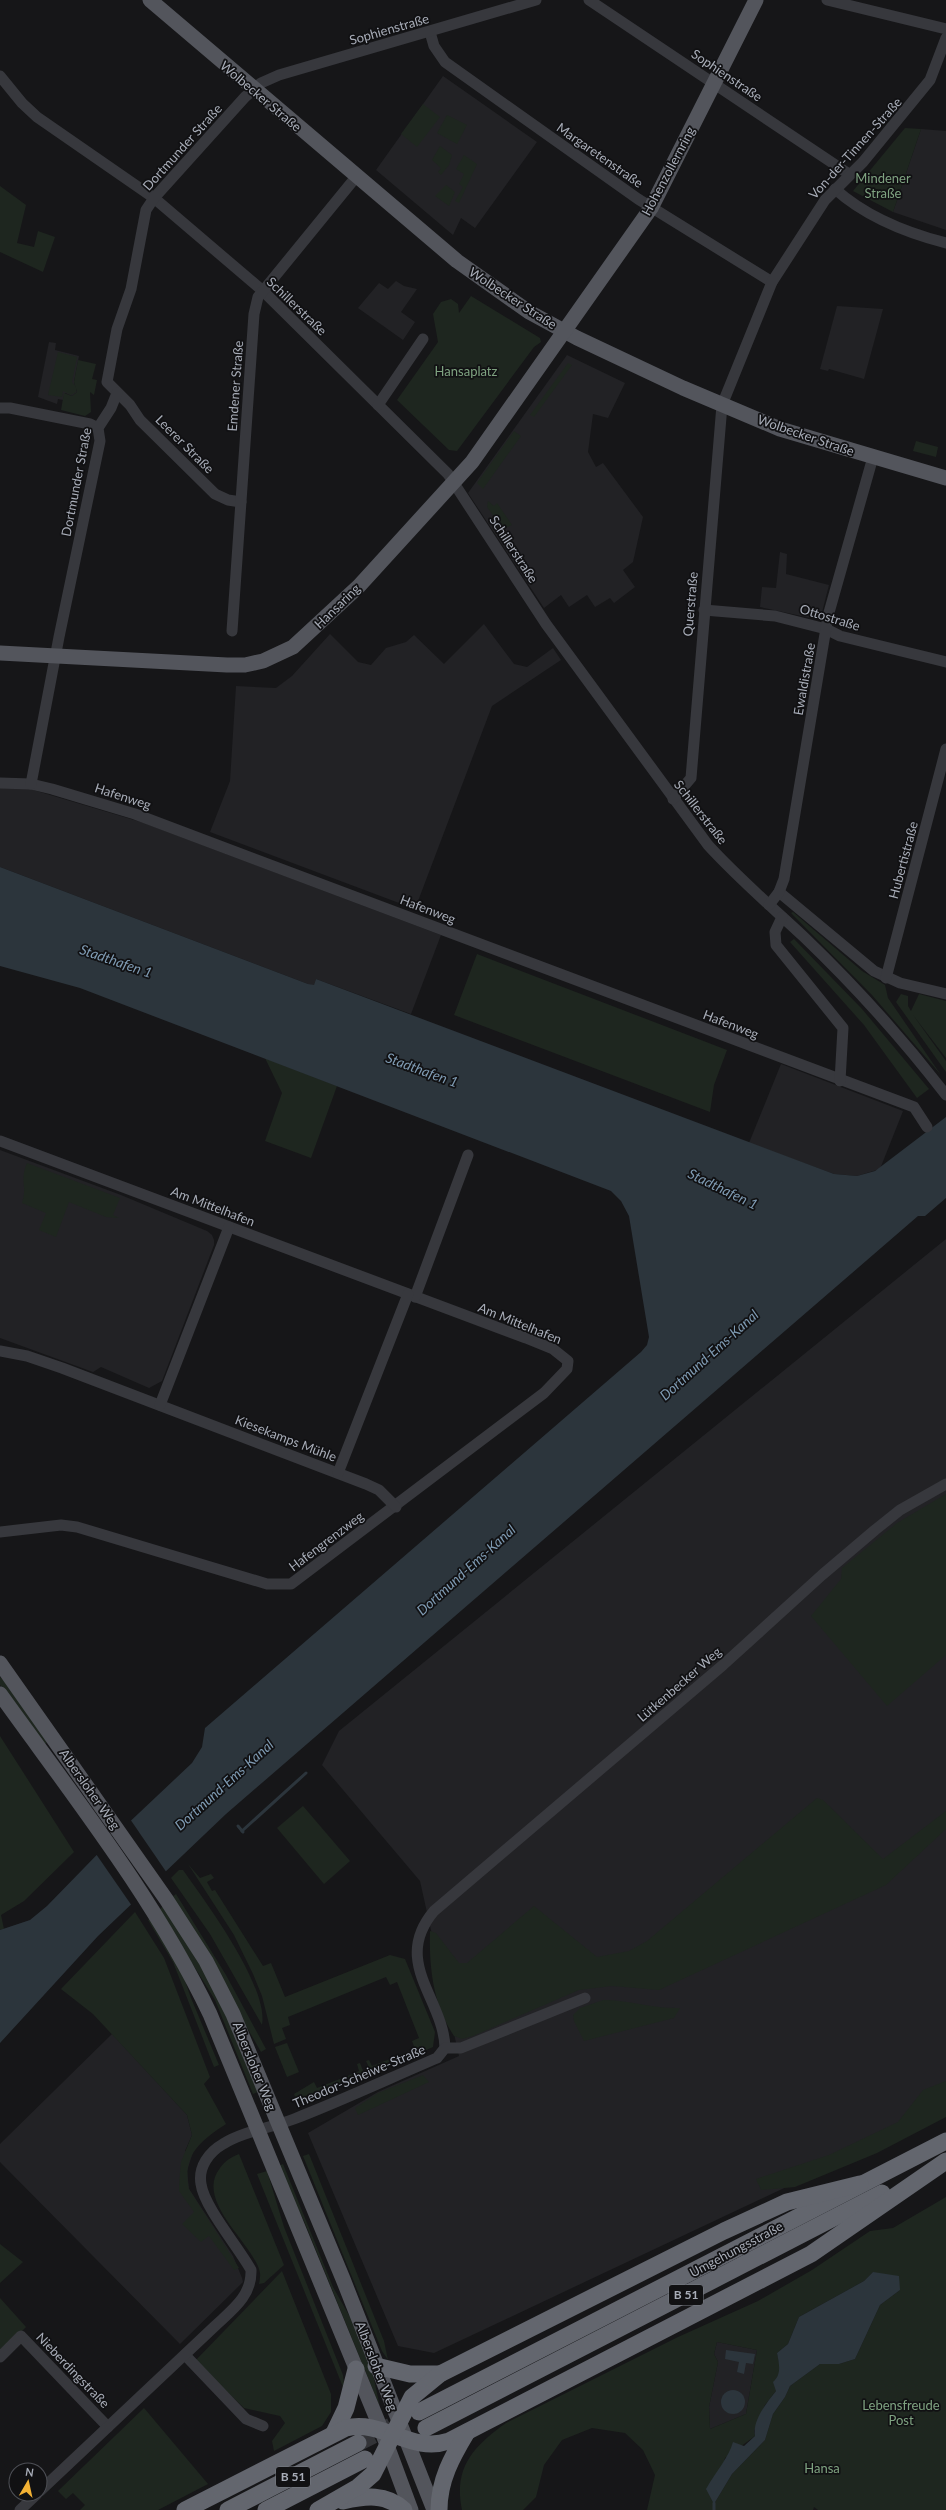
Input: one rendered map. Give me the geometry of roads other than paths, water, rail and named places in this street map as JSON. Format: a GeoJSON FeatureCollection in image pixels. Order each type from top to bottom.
{"type":"FeatureCollection","features":[{"type":"Feature","properties":{"kind":"highway","name":"Umgehungsstraße"},"geometry":{"type":"LineString","coordinates":[[420,2412],[946,2141]]}},
{"type":"Feature","properties":{"kind":"highway","name":"B 51"},"geometry":{"type":"LineString","coordinates":[[185,2510],[334,2432],[358,2426],[434,2444],[467,2432],[811,2254],[946,2161]]}},
{"type":"Feature","properties":{"kind":"highway","name":"Umgehungsstraße"},"geometry":{"type":"LineString","coordinates":[[426,2428],[946,2161]]}},
{"type":"Feature","properties":{"kind":"highway","name":"B 51"},"geometry":{"type":"LineString","coordinates":[[325,2507],[368,2478],[376,2469],[412,2396],[440,2374],[724,2231],[788,2202],[860,2184]]}},
{"type":"Feature","properties":{"kind":"highway","name":"B 51"},"geometry":{"type":"LineString","coordinates":[[376,2366],[410,2374],[440,2374]]}},
{"type":"Feature","properties":{"kind":"highway"},"geometry":{"type":"LineString","coordinates":[[334,2432],[346,2408],[356,2369]]}},
{"type":"Feature","properties":{"kind":"highway"},"geometry":{"type":"LineString","coordinates":[[439,2510],[443,2478],[467,2432]]}},
{"type":"Feature","properties":{"kind":"highway","name":"B 51"},"geometry":{"type":"LineString","coordinates":[[228,2510],[358,2443]]}},
{"type":"Feature","properties":{"kind":"highway","name":"B 51"},"geometry":{"type":"LineString","coordinates":[[266,2510],[365,2459]]}},
{"type":"Feature","properties":{"kind":"highway","name":"B 51"},"geometry":{"type":"LineString","coordinates":[[325,2507],[371,2496],[389,2501],[404,2510]]}},
{"type":"Feature","properties":{"kind":"main road","name":"Wolbecker Straße"},"geometry":{"type":"LineString","coordinates":[[150,0],[356,177],[482,280],[529,312],[564,331],[722,405],[780,429],[946,478]]}},
{"type":"Feature","properties":{"kind":"main road","name":"Hohenzollernring"},"geometry":{"type":"LineString","coordinates":[[564,331],[651,208],[756,0]]}},
{"type":"Feature","properties":{"kind":"main road","name":"Hansaring"},"geometry":{"type":"LineString","coordinates":[[0,653],[228,665],[251,664],[287,651],[359,586],[472,462],[564,331]]}},
{"type":"Feature","properties":{"kind":"main road","name":"Albersloher Weg"},"geometry":{"type":"LineString","coordinates":[[0,1663],[166,1899],[206,1961],[233,2014],[343,2279],[376,2366],[394,2435],[410,2510]]}},
{"type":"Feature","properties":{"kind":"main road","name":"Albersloher Weg"},"geometry":{"type":"LineString","coordinates":[[0,1694],[100,1834],[153,1912],[185,1964],[210,2014],[256,2130],[356,2369],[394,2435],[434,2510]]}},
{"type":"Feature","properties":{"kind":"street","name":"Sophienstraße"},"geometry":{"type":"LineString","coordinates":[[253,90],[262,83],[279,75],[536,0]]}},
{"type":"Feature","properties":{"kind":"street","name":"Sophienstraße"},"geometry":{"type":"LineString","coordinates":[[589,0],[714,82],[849,174]]}},
{"type":"Feature","properties":{"kind":"street"},"geometry":{"type":"LineString","coordinates":[[827,0],[946,29]]}},
{"type":"Feature","properties":{"kind":"street","name":"Margaretenstraße"},"geometry":{"type":"LineString","coordinates":[[430,32],[434,46],[445,62],[651,208],[772,282]]}},
{"type":"Feature","properties":{"kind":"street","name":"Von-der-Tinnen-Straße"},"geometry":{"type":"LineString","coordinates":[[722,405],[772,282],[825,200],[834,189],[871,153],[930,80],[946,38]]}},
{"type":"Feature","properties":{"kind":"street","name":"Schillerstraße"},"geometry":{"type":"LineString","coordinates":[[0,76],[22,103],[37,117],[154,198],[263,291],[378,404],[453,482],[546,624],[673,799],[725,864],[770,905],[864,998],[946,1095]]}},
{"type":"Feature","properties":{"kind":"street","name":"Dortmunder Straße"},"geometry":{"type":"LineString","coordinates":[[31,784],[100,441],[98,428],[111,408],[117,393],[107,382],[108,367],[117,329],[131,289],[146,210],[154,198],[253,90]]}},
{"type":"Feature","properties":{"kind":"street","name":"Emdener Straße"},"geometry":{"type":"LineString","coordinates":[[232,631],[254,314],[258,297],[356,177]]}},
{"type":"Feature","properties":{"kind":"street"},"geometry":{"type":"LineString","coordinates":[[834,189],[853,203],[885,221],[946,243]]}},
{"type":"Feature","properties":{"kind":"street"},"geometry":{"type":"LineString","coordinates":[[378,404],[423,339]]}},
{"type":"Feature","properties":{"kind":"street","name":"Leerer Straße"},"geometry":{"type":"LineString","coordinates":[[117,393],[140,420],[215,494],[228,500],[241,502]]}},
{"type":"Feature","properties":{"kind":"street","name":"Querstraße"},"geometry":{"type":"LineString","coordinates":[[673,799],[691,778],[722,405]]}},
{"type":"Feature","properties":{"kind":"street"},"geometry":{"type":"LineString","coordinates":[[0,408],[90,424],[98,428]]}},
{"type":"Feature","properties":{"kind":"street","name":"Ewaldistraße"},"geometry":{"type":"LineString","coordinates":[[770,905],[779,892],[785,872],[826,629],[834,590],[873,457]]}},
{"type":"Feature","properties":{"kind":"street","name":"Ottostraße"},"geometry":{"type":"LineString","coordinates":[[704,610],[775,616],[826,629],[840,636],[946,662]]}},
{"type":"Feature","properties":{"kind":"street","name":"Hubertistraße"},"geometry":{"type":"LineString","coordinates":[[886,978],[942,785],[946,749]]}},
{"type":"Feature","properties":{"kind":"street","name":"Hafenweg"},"geometry":{"type":"LineString","coordinates":[[0,782],[31,784],[70,793],[228,847],[914,1108],[927,1127]]}},
{"type":"Feature","properties":{"kind":"street"},"geometry":{"type":"LineString","coordinates":[[779,892],[874,971],[886,978],[946,994]]}},
{"type":"Feature","properties":{"kind":"street"},"geometry":{"type":"LineString","coordinates":[[782,917],[775,932],[776,945],[843,1028],[840,1081]]}},
{"type":"Feature","properties":{"kind":"street","name":"Am Mittelhafen"},"geometry":{"type":"LineString","coordinates":[[0,1141],[412,1295],[553,1350],[568,1361]]}},
{"type":"Feature","properties":{"kind":"street"},"geometry":{"type":"LineString","coordinates":[[338,1473],[468,1155]]}},
{"type":"Feature","properties":{"kind":"street"},"geometry":{"type":"LineString","coordinates":[[160,1405],[229,1227]]}},
{"type":"Feature","properties":{"kind":"street","name":"Kiesekamps Mühle"},"geometry":{"type":"LineString","coordinates":[[0,1351],[27,1356],[338,1473],[379,1490],[396,1507]]}},
{"type":"Feature","properties":{"kind":"street","name":"Hafengrenzweg"},"geometry":{"type":"LineString","coordinates":[[0,1532],[61,1525],[77,1527],[267,1584],[282,1586],[292,1584],[396,1507],[544,1393],[567,1369],[568,1361]]}},
{"type":"Feature","properties":{"kind":"street","name":"Lütkenbecker Weg"},"geometry":{"type":"LineString","coordinates":[[434,1911],[720,1668],[869,1535],[900,1510],[946,1484]]}},
{"type":"Feature","properties":{"kind":"street","name":"Theodor-Scheiwe-Straße"},"geometry":{"type":"LineString","coordinates":[[279,2125],[437,2058],[445,2048],[443,2033],[418,1971],[421,1933],[434,1911]]}},
{"type":"Feature","properties":{"kind":"street","name":"Theodor-Scheiwe-Straße"},"geometry":{"type":"LineString","coordinates":[[445,2048],[461,2048],[585,1998]]}},
{"type":"Feature","properties":{"kind":"street","name":"Nieberdingstraße"},"geometry":{"type":"LineString","coordinates":[[48,2483],[242,2300],[249,2287],[251,2270],[207,2200],[201,2184],[201,2174],[208,2156],[223,2143],[256,2130],[279,2125]]}},
{"type":"Feature","properties":{"kind":"street","name":"Nieberdingstraße"},"geometry":{"type":"LineString","coordinates":[[0,2357],[21,2336],[108,2427]]}},
{"type":"Feature","properties":{"kind":"street"},"geometry":{"type":"LineString","coordinates":[[185,2355],[246,2419],[263,2426]]}},
{"type":"Feature","properties":{"kind":"street"},"geometry":{"type":"LineString","coordinates":[[20,2510],[28,2502]]}},
{"type":"Feature","properties":{"kind":"water"},"geometry":{"type":"Polygon","coordinates":[[[0,867],[308,984],[314,985],[316,979],[834,1174],[857,1176],[875,1171],[946,1117],[946,1198],[925,1216],[918,1216],[226,1814],[98,1936],[0,2043],[0,1930],[30,1920],[47,1906],[121,1830],[192,1763],[202,1747],[205,1728],[641,1352],[647,1345],[649,1337],[629,1216],[621,1201],[611,1191],[80,988],[0,966],[0,867]]]}},
{"type":"Feature","properties":{"kind":"water"},"geometry":{"type":"Polygon","coordinates":[[[873,2272],[899,2276],[900,2290],[880,2305],[855,2359],[839,2364],[820,2364],[790,2386],[785,2397],[773,2414],[765,2440],[732,2474],[714,2504],[706,2489],[725,2459],[733,2442],[744,2446],[755,2436],[758,2418],[776,2391],[773,2382],[778,2376],[779,2372],[777,2353],[788,2344],[799,2317],[864,2281],[873,2272]]]}},
{"type":"Feature","properties":{"kind":"water"},"geometry":{"type":"Polygon","coordinates":[[[726,2350],[755,2354],[753,2364],[746,2363],[744,2374],[737,2372],[739,2362],[725,2359],[726,2350]]]}},
{"type":"Feature","properties":{"kind":"water"},"geometry":{"type":"Polygon","coordinates":[[[733,2390],[738,2391],[744,2397],[744,2407],[738,2413],[733,2414],[728,2413],[722,2407],[721,2402],[722,2397],[728,2391],[733,2390]]]}},
{"type":"Feature","properties":{"kind":"waterway"},"geometry":{"type":"LineString","coordinates":[[242,1831],[306,1773]]}},
{"type":"Feature","properties":{"kind":"waterway"},"geometry":{"type":"LineString","coordinates":[[238,1826],[243,1832]]}},
{"type":"Feature","properties":{"kind":"waterway"},"geometry":{"type":"LineString","coordinates":[[714,2503],[714,2510]]}},
{"type":"Feature","properties":{"kind":"tunnel"},"geometry":{"type":"LineString","coordinates":[[358,2443],[391,2426]]}},
{"type":"Feature","properties":{"kind":"park label","name":"Mindener Straße"},"geometry":{"type":"Point","coordinates":[883,186]}},
{"type":"Feature","properties":{"kind":"park label","name":"Hansaplatz"},"geometry":{"type":"Point","coordinates":[466,371]}},
{"type":"Feature","properties":{"kind":"park label","name":"Lebensfreude Post"},"geometry":{"type":"Point","coordinates":[901,2412]}},
{"type":"Feature","properties":{"kind":"park label","name":"Hansa"},"geometry":{"type":"Point","coordinates":[822,2468]}},
{"type":"Feature","properties":{"kind":"water label","name":"Stadthafen 1"},"geometry":{"type":"Point","coordinates":[116,961]}},
{"type":"Feature","properties":{"kind":"water label","name":"Stadthafen 1"},"geometry":{"type":"Point","coordinates":[422,1070]}},
{"type":"Feature","properties":{"kind":"water label","name":"Stadthafen 1"},"geometry":{"type":"Point","coordinates":[723,1189]}},
{"type":"Feature","properties":{"kind":"water label","name":"Dortmund-Ems-Kanal"},"geometry":{"type":"Point","coordinates":[709,1355]}},
{"type":"Feature","properties":{"kind":"water label","name":"Dortmund-Ems-Kanal"},"geometry":{"type":"Point","coordinates":[466,1570]}},
{"type":"Feature","properties":{"kind":"water label","name":"Dortmund-Ems-Kanal"},"geometry":{"type":"Point","coordinates":[224,1785]}}]}
